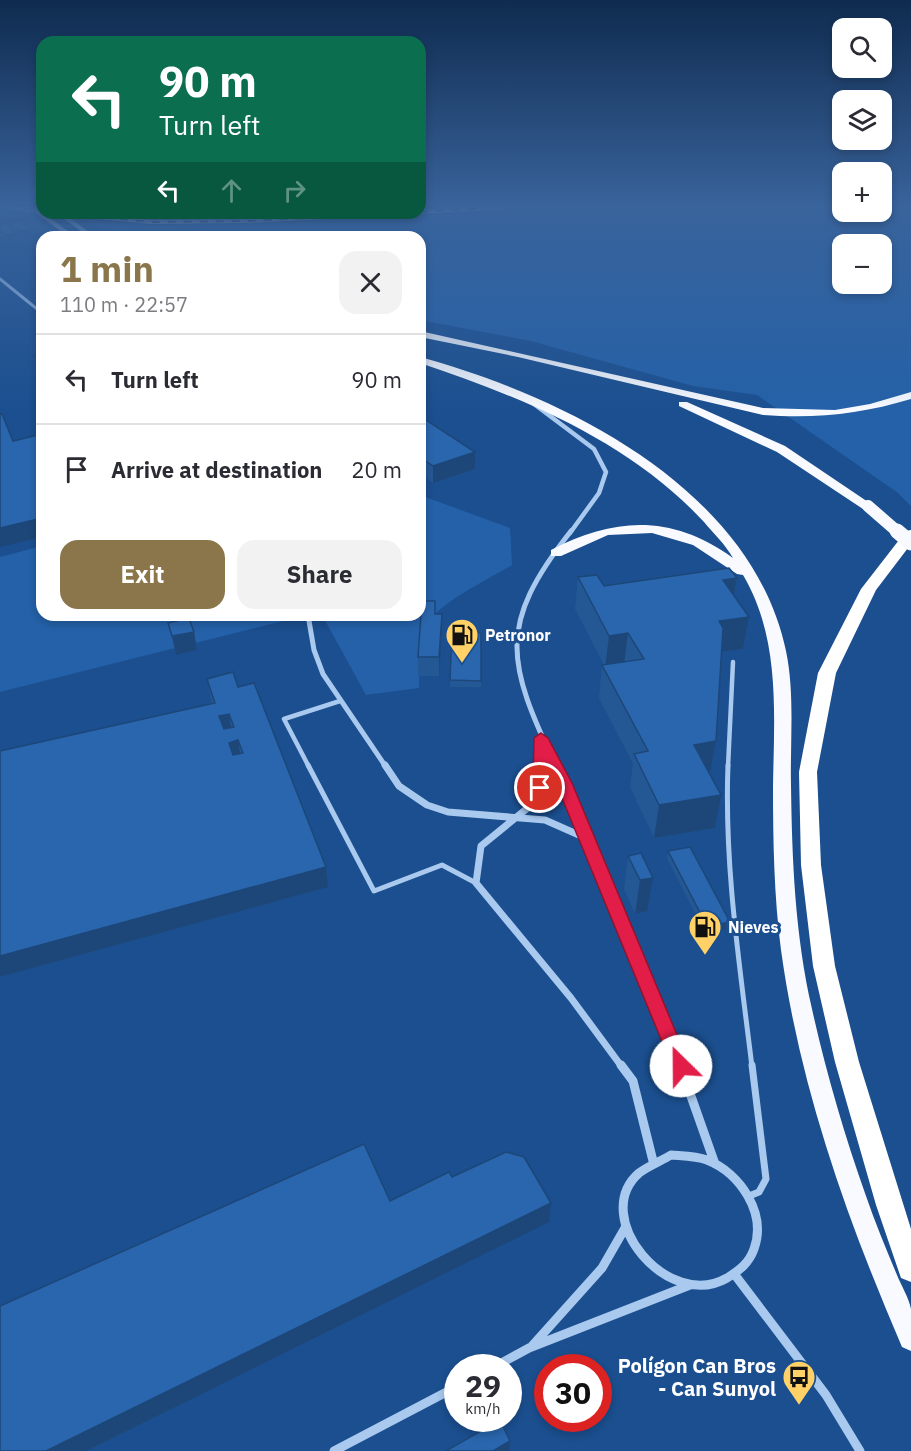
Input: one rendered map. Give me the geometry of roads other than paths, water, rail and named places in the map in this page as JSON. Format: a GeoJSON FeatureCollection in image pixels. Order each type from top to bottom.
{"type":"FeatureCollection","features":[{"type":"Feature","properties":{"kind":"highway"},"geometry":{"type":"LineString","coordinates":[[426,335],[560,363],[746,410],[789,416],[835,415],[881,406],[911,395]]}},
{"type":"Feature","properties":{"kind":"highway"},"geometry":{"type":"LineString","coordinates":[[426,362],[530,401],[606,440],[665,479],[718,530],[757,583],[774,626],[781,676],[783,844],[791,948],[799,996],[831,1122],[876,1252],[911,1338]]}},
{"type":"Feature","properties":{"kind":"highway"},"geometry":{"type":"LineString","coordinates":[[560,363],[661,396],[727,422],[814,468],[868,506],[911,543]]}},
{"type":"Feature","properties":{"kind":"highway"},"geometry":{"type":"LineString","coordinates":[[556,553],[575,542],[601,532],[635,527],[662,529],[688,535],[705,543],[757,583]]}},
{"type":"Feature","properties":{"kind":"highway"},"geometry":{"type":"LineString","coordinates":[[911,534],[869,589],[827,673],[808,772],[811,865],[824,966],[846,1062],[911,1268]]}},
{"type":"Feature","properties":{"kind":"street"},"geometry":{"type":"LineString","coordinates":[[0,279],[36,308]]}},
{"type":"Feature","properties":{"kind":"street"},"geometry":{"type":"LineString","coordinates":[[530,401],[538,411],[581,437],[595,449],[606,472],[602,490],[594,503],[524,600],[517,628],[519,663],[530,707],[541,738],[564,783],[681,1066],[715,1164]]}},
{"type":"Feature","properties":{"kind":"street"},"geometry":{"type":"LineString","coordinates":[[308,621],[318,663],[340,701],[399,786],[427,805],[448,812],[545,820],[588,840]]}},
{"type":"Feature","properties":{"kind":"street"},"geometry":{"type":"LineString","coordinates":[[541,738],[540,788],[535,801],[481,846],[476,883],[571,998],[633,1081],[653,1161]]}},
{"type":"Feature","properties":{"kind":"street"},"geometry":{"type":"LineString","coordinates":[[518,1354],[690,1285],[714,1284],[735,1275],[750,1260],[758,1240],[758,1217],[749,1196],[735,1177],[715,1164],[693,1156],[671,1155],[653,1161],[637,1173],[627,1188],[623,1207],[625,1228],[634,1248],[649,1266],[668,1278],[690,1285]]}},
{"type":"Feature","properties":{"kind":"street"},"geometry":{"type":"LineString","coordinates":[[529,1348],[602,1268],[625,1228]]}},
{"type":"Feature","properties":{"kind":"street"},"geometry":{"type":"LineString","coordinates":[[735,1275],[826,1395],[860,1451]]}},
{"type":"Feature","properties":{"kind":"street"},"geometry":{"type":"LineString","coordinates":[[334,1451],[444,1393]]}},
{"type":"Feature","properties":{"kind":"lane"},"geometry":{"type":"LineString","coordinates":[[733,662],[727,795],[735,929],[766,1179],[759,1192],[749,1196]]}},
{"type":"Feature","properties":{"kind":"lane"},"geometry":{"type":"LineString","coordinates":[[340,701],[284,719],[374,891],[442,865],[476,883]]}},
{"type":"Feature","properties":{"kind":"place","name":"Petronor"},"geometry":{"type":"Point","coordinates":[462,664]}},
{"type":"Feature","properties":{"kind":"place","name":"Nieves"},"geometry":{"type":"Point","coordinates":[705,956]}},
{"type":"Feature","properties":{"kind":"place","name":"Polígon Can Bros - Can Sunyol"},"geometry":{"type":"Point","coordinates":[799,1406]}}]}
